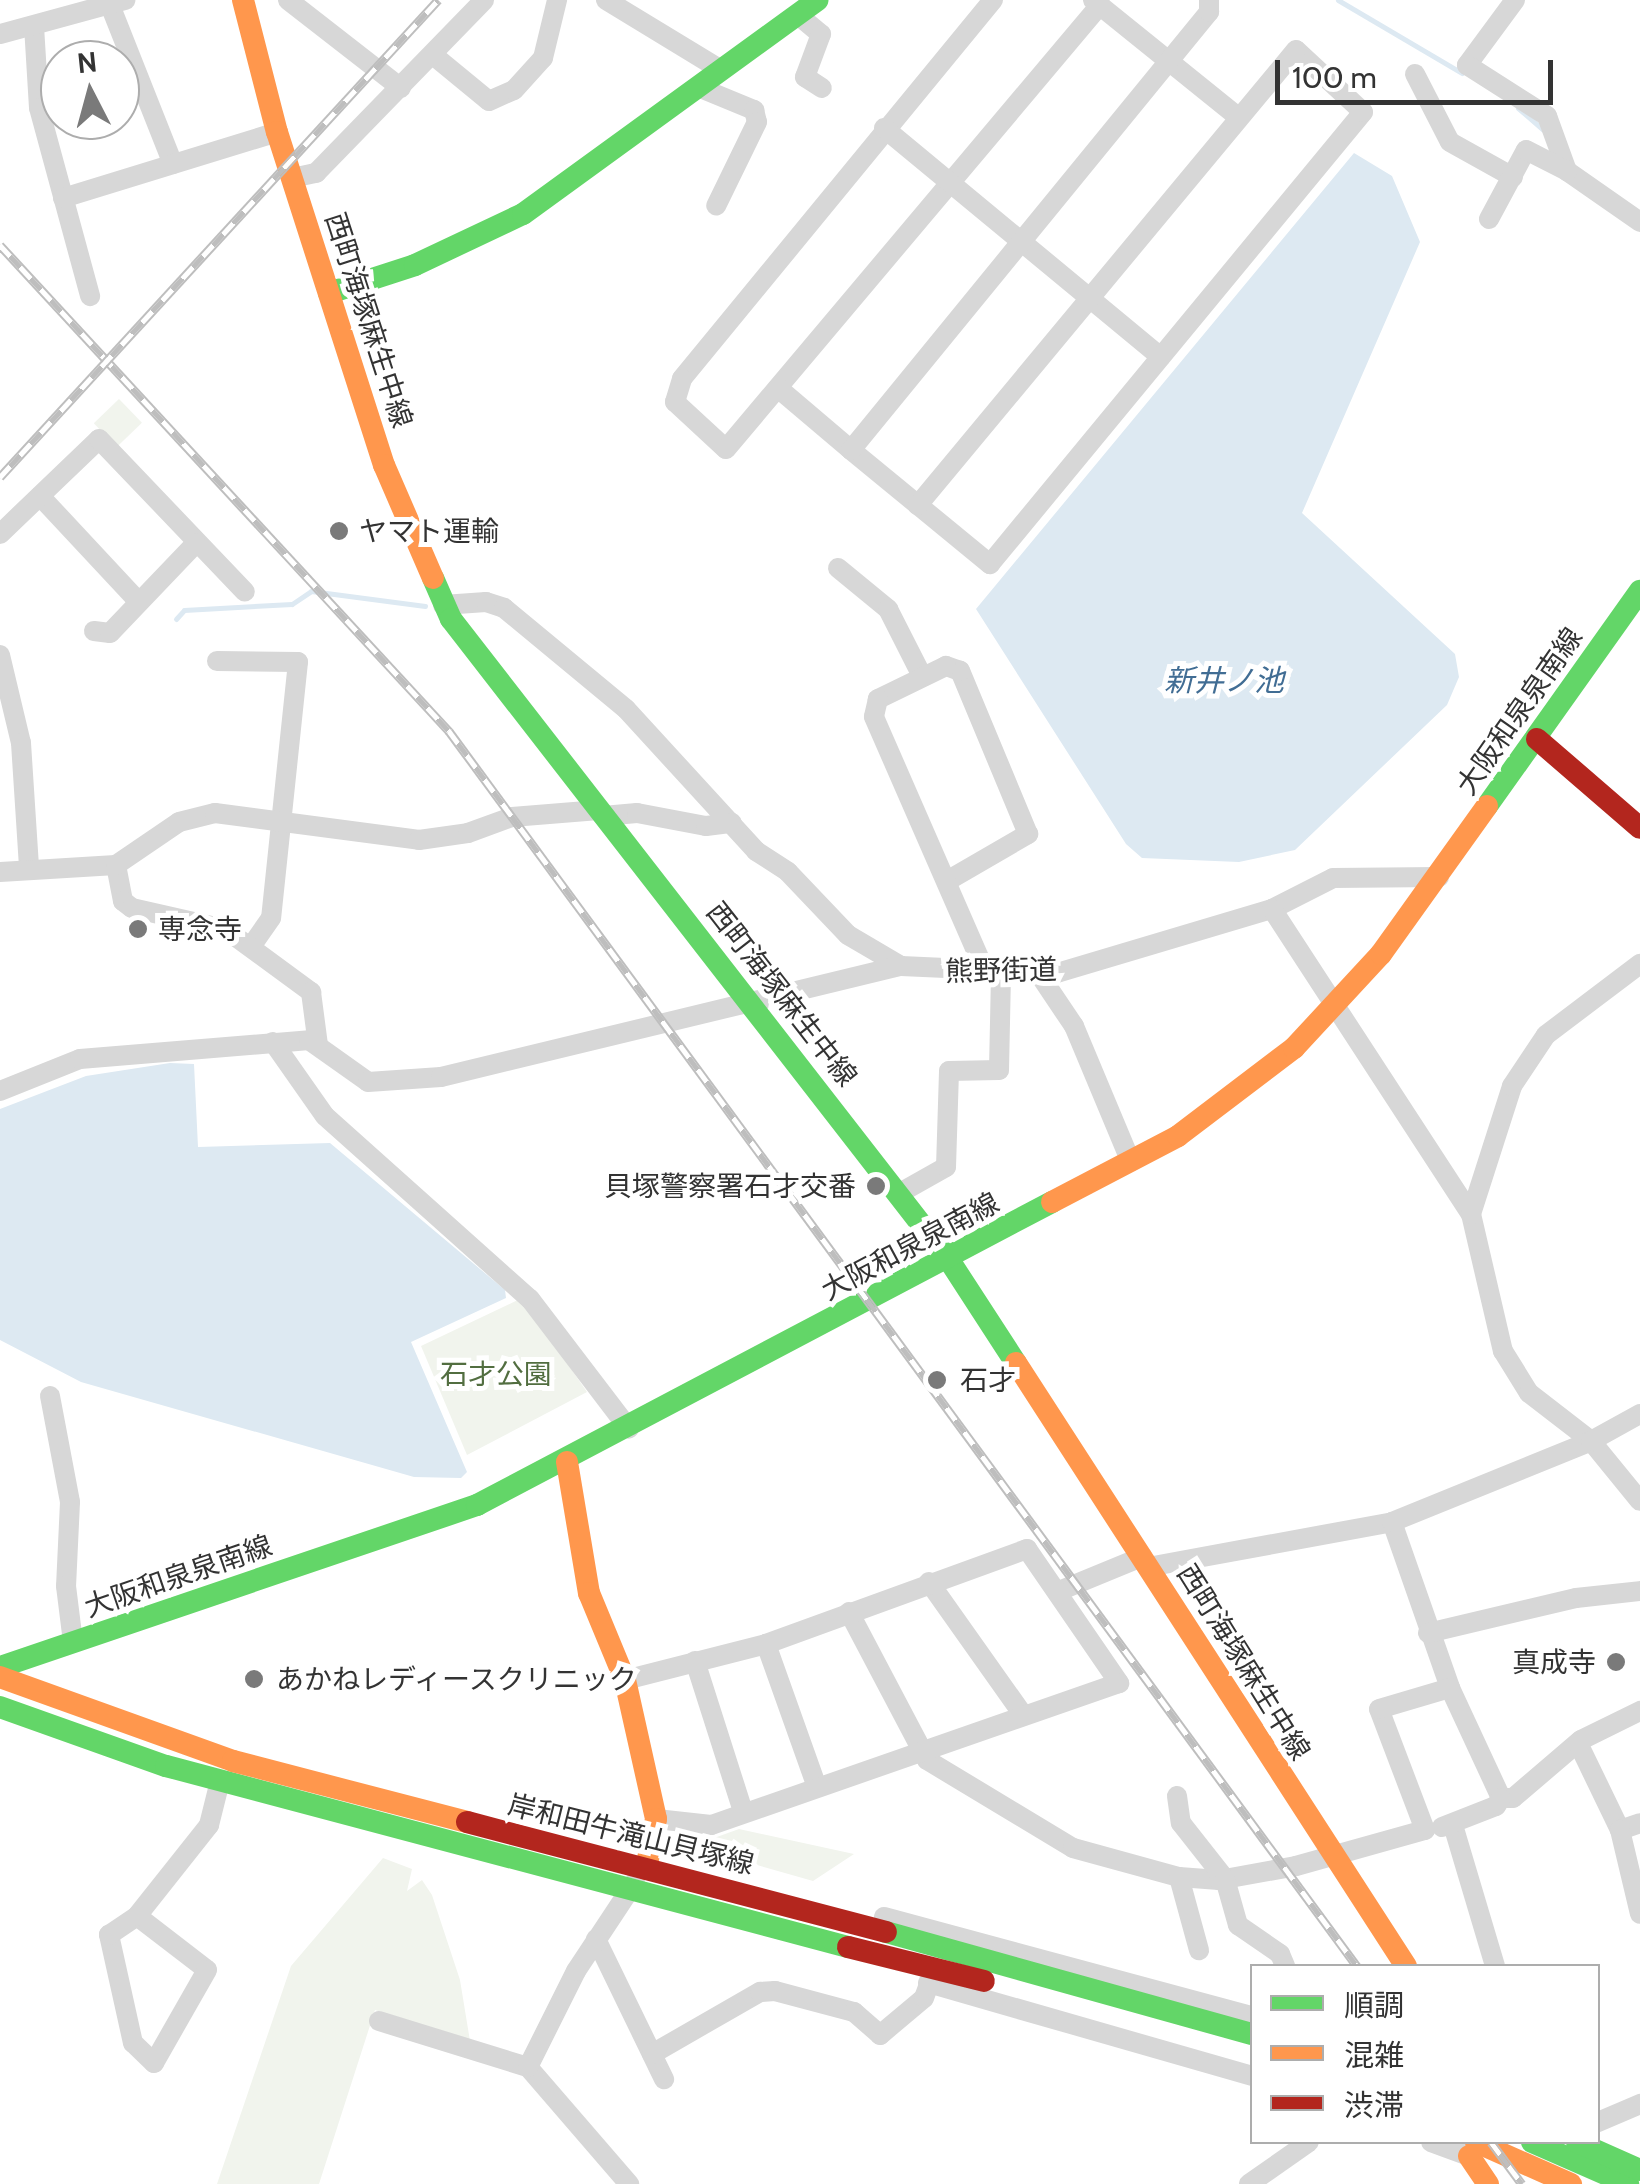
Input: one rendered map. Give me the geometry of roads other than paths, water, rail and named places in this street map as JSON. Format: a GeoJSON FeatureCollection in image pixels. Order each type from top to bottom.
{"type":"FeatureCollection","features":[{"type":"Feature","properties":{"kind":"main road","name":"西町海塚麻生中線"},"geometry":{"type":"LineString","coordinates":[[244,0],[277,132],[406,527],[444,606],[948,1260],[1405,1964]]}},
{"type":"Feature","properties":{"kind":"main road"},"geometry":{"type":"LineString","coordinates":[[329,293],[414,265],[523,214],[818,0]]}},
{"type":"Feature","properties":{"kind":"main road","name":"大阪和泉泉南線"},"geometry":{"type":"LineString","coordinates":[[0,1667],[435,1521],[567,1462],[1132,1162],[1232,1098],[1335,1009],[1439,877],[1640,591]]}},
{"type":"Feature","properties":{"kind":"main road"},"geometry":{"type":"LineString","coordinates":[[1537,738],[1640,828]]}},
{"type":"Feature","properties":{"kind":"main road"},"geometry":{"type":"LineString","coordinates":[[567,1462],[589,1593],[625,1680],[656,1820],[646,1869]]}},
{"type":"Feature","properties":{"kind":"main road","name":"岸和田牛滝山貝塚線"},"geometry":{"type":"LineString","coordinates":[[0,1677],[233,1761],[720,1888],[1126,2008],[1250,2056]]}},
{"type":"Feature","properties":{"kind":"main road","name":"岸和田牛滝山貝塚線"},"geometry":{"type":"LineString","coordinates":[[0,1707],[220,1780],[627,1892],[856,1948],[1250,2034]]}},
{"type":"Feature","properties":{"kind":"main road"},"geometry":{"type":"LineString","coordinates":[[1465,2144],[1488,2184]]}},
{"type":"Feature","properties":{"kind":"main road"},"geometry":{"type":"LineString","coordinates":[[1465,2144],[1571,2184],[1578,2144]]}},
{"type":"Feature","properties":{"kind":"main road"},"geometry":{"type":"LineString","coordinates":[[1537,2144],[1628,2184]]}},
{"type":"Feature","properties":{"kind":"main road"},"geometry":{"type":"LineString","coordinates":[[1582,2144],[1640,2170]]}},
{"type":"Feature","properties":{"kind":"street"},"geometry":{"type":"LineString","coordinates":[[288,0],[401,88]]}},
{"type":"Feature","properties":{"kind":"street"},"geometry":{"type":"LineString","coordinates":[[292,178],[316,173],[484,0]]}},
{"type":"Feature","properties":{"kind":"street"},"geometry":{"type":"LineString","coordinates":[[433,54],[489,101],[514,90],[543,58],[557,0]]}},
{"type":"Feature","properties":{"kind":"street"},"geometry":{"type":"LineString","coordinates":[[606,0],[721,70]]}},
{"type":"Feature","properties":{"kind":"street"},"geometry":{"type":"LineString","coordinates":[[994,0],[884,128],[682,378],[675,402],[726,449],[1097,3],[1238,117]]}},
{"type":"Feature","properties":{"kind":"street"},"geometry":{"type":"LineString","coordinates":[[851,450],[1210,12],[1209,0]]}},
{"type":"Feature","properties":{"kind":"street"},"geometry":{"type":"LineString","coordinates":[[1515,0],[1467,65],[1546,116],[1567,171]]}},
{"type":"Feature","properties":{"kind":"street"},"geometry":{"type":"LineString","coordinates":[[0,34],[107,3],[173,164]]}},
{"type":"Feature","properties":{"kind":"street"},"geometry":{"type":"LineString","coordinates":[[798,15],[822,34],[804,77],[822,88]]}},
{"type":"Feature","properties":{"kind":"street"},"geometry":{"type":"LineString","coordinates":[[34,26],[39,108],[90,296]]}},
{"type":"Feature","properties":{"kind":"street"},"geometry":{"type":"LineString","coordinates":[[778,388],[851,450],[918,505],[990,564],[1363,112],[1296,50],[918,505]]}},
{"type":"Feature","properties":{"kind":"street"},"geometry":{"type":"LineString","coordinates":[[1416,74],[1450,142],[1513,176]]}},
{"type":"Feature","properties":{"kind":"street"},"geometry":{"type":"LineString","coordinates":[[698,87],[754,110],[757,122],[716,206]]}},
{"type":"Feature","properties":{"kind":"street"},"geometry":{"type":"LineString","coordinates":[[884,128],[1161,357]]}},
{"type":"Feature","properties":{"kind":"street"},"geometry":{"type":"LineString","coordinates":[[63,198],[277,132]]}},
{"type":"Feature","properties":{"kind":"street"},"geometry":{"type":"LineString","coordinates":[[1489,219],[1526,150],[1567,171],[1640,222]]}},
{"type":"Feature","properties":{"kind":"street"},"geometry":{"type":"LineString","coordinates":[[0,534],[99,440],[245,592]]}},
{"type":"Feature","properties":{"kind":"street"},"geometry":{"type":"LineString","coordinates":[[40,496],[140,602]]}},
{"type":"Feature","properties":{"kind":"street"},"geometry":{"type":"LineString","coordinates":[[94,631],[110,633],[196,543]]}},
{"type":"Feature","properties":{"kind":"street"},"geometry":{"type":"LineString","coordinates":[[838,568],[888,609],[922,676]]}},
{"type":"Feature","properties":{"kind":"street","name":"熊野街道"},"geometry":{"type":"LineString","coordinates":[[444,606],[486,602],[504,608],[626,709],[732,823],[848,934],[901,966],[942,973],[992,970],[1040,974],[1119,958],[1272,909],[1333,878],[1439,877]]}},
{"type":"Feature","properties":{"kind":"street"},"geometry":{"type":"LineString","coordinates":[[0,655],[20,742],[10,773],[29,868]]}},
{"type":"Feature","properties":{"kind":"street"},"geometry":{"type":"LineString","coordinates":[[217,661],[298,662],[286,821],[271,918],[253,944]]}},
{"type":"Feature","properties":{"kind":"street"},"geometry":{"type":"LineString","coordinates":[[898,1194],[946,1166],[949,1071],[998,1070],[992,970],[947,881],[874,717],[878,700],[946,666],[960,671],[1028,834],[947,881]]}},
{"type":"Feature","properties":{"kind":"street"},"geometry":{"type":"LineString","coordinates":[[0,872],[116,865],[194,816],[232,812],[418,840],[468,833],[512,817],[636,812],[706,826],[732,823]]}},
{"type":"Feature","properties":{"kind":"street"},"geometry":{"type":"LineString","coordinates":[[116,865],[122,901],[132,908],[225,929],[253,944],[311,992],[318,1045]]}},
{"type":"Feature","properties":{"kind":"street"},"geometry":{"type":"LineString","coordinates":[[1272,909],[1471,1214],[1503,1351],[1529,1393],[1592,1442],[1640,1501]]}},
{"type":"Feature","properties":{"kind":"street"},"geometry":{"type":"LineString","coordinates":[[1471,1214],[1512,1086],[1546,1035],[1640,964]]}},
{"type":"Feature","properties":{"kind":"street"},"geometry":{"type":"LineString","coordinates":[[0,1090],[80,1058],[273,1042],[318,1045],[368,1082],[441,1077],[901,966]]}},
{"type":"Feature","properties":{"kind":"street"},"geometry":{"type":"LineString","coordinates":[[1040,974],[1074,1026],[1132,1162]]}},
{"type":"Feature","properties":{"kind":"street"},"geometry":{"type":"LineString","coordinates":[[273,1042],[325,1116],[530,1299],[629,1428]]}},
{"type":"Feature","properties":{"kind":"street"},"geometry":{"type":"LineString","coordinates":[[50,1396],[70,1502],[66,1586],[74,1642]]}},
{"type":"Feature","properties":{"kind":"street"},"geometry":{"type":"LineString","coordinates":[[1060,1591],[1145,1562],[1392,1522],[1592,1442],[1640,1414]]}},
{"type":"Feature","properties":{"kind":"street"},"geometry":{"type":"LineString","coordinates":[[1392,1522],[1450,1688],[1501,1798]]}},
{"type":"Feature","properties":{"kind":"street"},"geometry":{"type":"LineString","coordinates":[[625,1680],[766,1644],[1027,1549],[1060,1591],[1119,1683],[743,1811],[712,1825],[656,1820]]}},
{"type":"Feature","properties":{"kind":"street"},"geometry":{"type":"LineString","coordinates":[[930,1582],[1022,1715]]}},
{"type":"Feature","properties":{"kind":"street"},"geometry":{"type":"LineString","coordinates":[[1428,1632],[1530,1607],[1640,1591]]}},
{"type":"Feature","properties":{"kind":"street"},"geometry":{"type":"LineString","coordinates":[[849,1612],[920,1752],[1074,1848],[1179,1877],[1225,1879],[1453,1825],[1501,1798],[1512,1798],[1578,1742],[1640,1711]]}},
{"type":"Feature","properties":{"kind":"street"},"geometry":{"type":"LineString","coordinates":[[766,1644],[816,1787]]}},
{"type":"Feature","properties":{"kind":"street"},"geometry":{"type":"LineString","coordinates":[[695,1662],[743,1811]]}},
{"type":"Feature","properties":{"kind":"street"},"geometry":{"type":"LineString","coordinates":[[1425,1830],[1379,1708],[1450,1688]]}},
{"type":"Feature","properties":{"kind":"street"},"geometry":{"type":"LineString","coordinates":[[1578,1742],[1630,1827],[1640,1914]]}},
{"type":"Feature","properties":{"kind":"street"},"geometry":{"type":"LineString","coordinates":[[137,1916],[207,1970],[154,2062],[133,2043],[109,1935],[137,1916],[208,1825],[220,1780]]}},
{"type":"Feature","properties":{"kind":"street"},"geometry":{"type":"LineString","coordinates":[[1177,1796],[1225,1879],[1238,1926],[1280,1954],[1284,1964]]}},
{"type":"Feature","properties":{"kind":"street"},"geometry":{"type":"LineString","coordinates":[[1453,1825],[1494,1964]]}},
{"type":"Feature","properties":{"kind":"street"},"geometry":{"type":"LineString","coordinates":[[528,2067],[596,1939],[646,1869]]}},
{"type":"Feature","properties":{"kind":"street"},"geometry":{"type":"LineString","coordinates":[[1179,1877],[1198,1950]]}},
{"type":"Feature","properties":{"kind":"street"},"geometry":{"type":"LineString","coordinates":[[720,1888],[912,1922],[1250,2015]]}},
{"type":"Feature","properties":{"kind":"street"},"geometry":{"type":"LineString","coordinates":[[596,1939],[664,2078]]}},
{"type":"Feature","properties":{"kind":"street"},"geometry":{"type":"LineString","coordinates":[[856,1948],[876,1969],[1250,2075]]}},
{"type":"Feature","properties":{"kind":"street"},"geometry":{"type":"LineString","coordinates":[[652,2054],[760,1992],[854,2012],[880,2035],[924,1998],[930,1984]]}},
{"type":"Feature","properties":{"kind":"street"},"geometry":{"type":"LineString","coordinates":[[380,2021],[528,2067],[629,2184]]}},
{"type":"Feature","properties":{"kind":"street"},"geometry":{"type":"LineString","coordinates":[[1600,2121],[1640,2104]]}},
{"type":"Feature","properties":{"kind":"street"},"geometry":{"type":"LineString","coordinates":[[1249,2184],[1306,2144]]}},
{"type":"Feature","properties":{"kind":"water","name":"新井ノ池"},"geometry":{"type":"Polygon","coordinates":[[[1354,153],[1392,176],[1420,242],[1302,513],[1455,654],[1459,677],[1447,705],[1295,850],[1239,862],[1142,858],[1126,844],[976,609],[1354,153]]]}},
{"type":"Feature","properties":{"kind":"water"},"geometry":{"type":"Polygon","coordinates":[[[170,1063],[194,1064],[198,1147],[330,1143],[505,1290],[506,1298],[411,1342],[467,1472],[461,1478],[414,1477],[81,1382],[0,1340],[0,1109],[86,1076],[170,1063]]]}},
{"type":"Feature","properties":{"kind":"waterway"},"geometry":{"type":"LineString","coordinates":[[1338,0],[1462,73]]}},
{"type":"Feature","properties":{"kind":"waterway"},"geometry":{"type":"LineString","coordinates":[[1518,108],[1543,130]]}},
{"type":"Feature","properties":{"kind":"waterway"},"geometry":{"type":"LineString","coordinates":[[176,619],[184,610],[292,604],[311,591],[425,606]]}},
{"type":"Feature","properties":{"kind":"railway"},"geometry":{"type":"LineString","coordinates":[[0,477],[438,0]]}},
{"type":"Feature","properties":{"kind":"railway"},"geometry":{"type":"LineString","coordinates":[[0,245],[449,731],[1356,1964]]}},
{"type":"Feature","properties":{"kind":"railway"},"geometry":{"type":"LineString","coordinates":[[1492,2144],[1522,2184]]}},
{"type":"Feature","properties":{"kind":"place","name":"ヤマト運輸"},"geometry":{"type":"Point","coordinates":[339,531]}},
{"type":"Feature","properties":{"kind":"place","name":"専念寺"},"geometry":{"type":"Point","coordinates":[138,929]}},
{"type":"Feature","properties":{"kind":"place","name":"貝塚警察署石才交番"},"geometry":{"type":"Point","coordinates":[876,1186]}},
{"type":"Feature","properties":{"kind":"place","name":"石才"},"geometry":{"type":"Point","coordinates":[937,1380]}},
{"type":"Feature","properties":{"kind":"place","name":"真成寺"},"geometry":{"type":"Point","coordinates":[1616,1662]}},
{"type":"Feature","properties":{"kind":"place","name":"あかねレディースクリニック"},"geometry":{"type":"Point","coordinates":[254,1679]}},
{"type":"Feature","properties":{"kind":"park label","name":"石才公園"},"geometry":{"type":"Point","coordinates":[496,1374]}}]}
